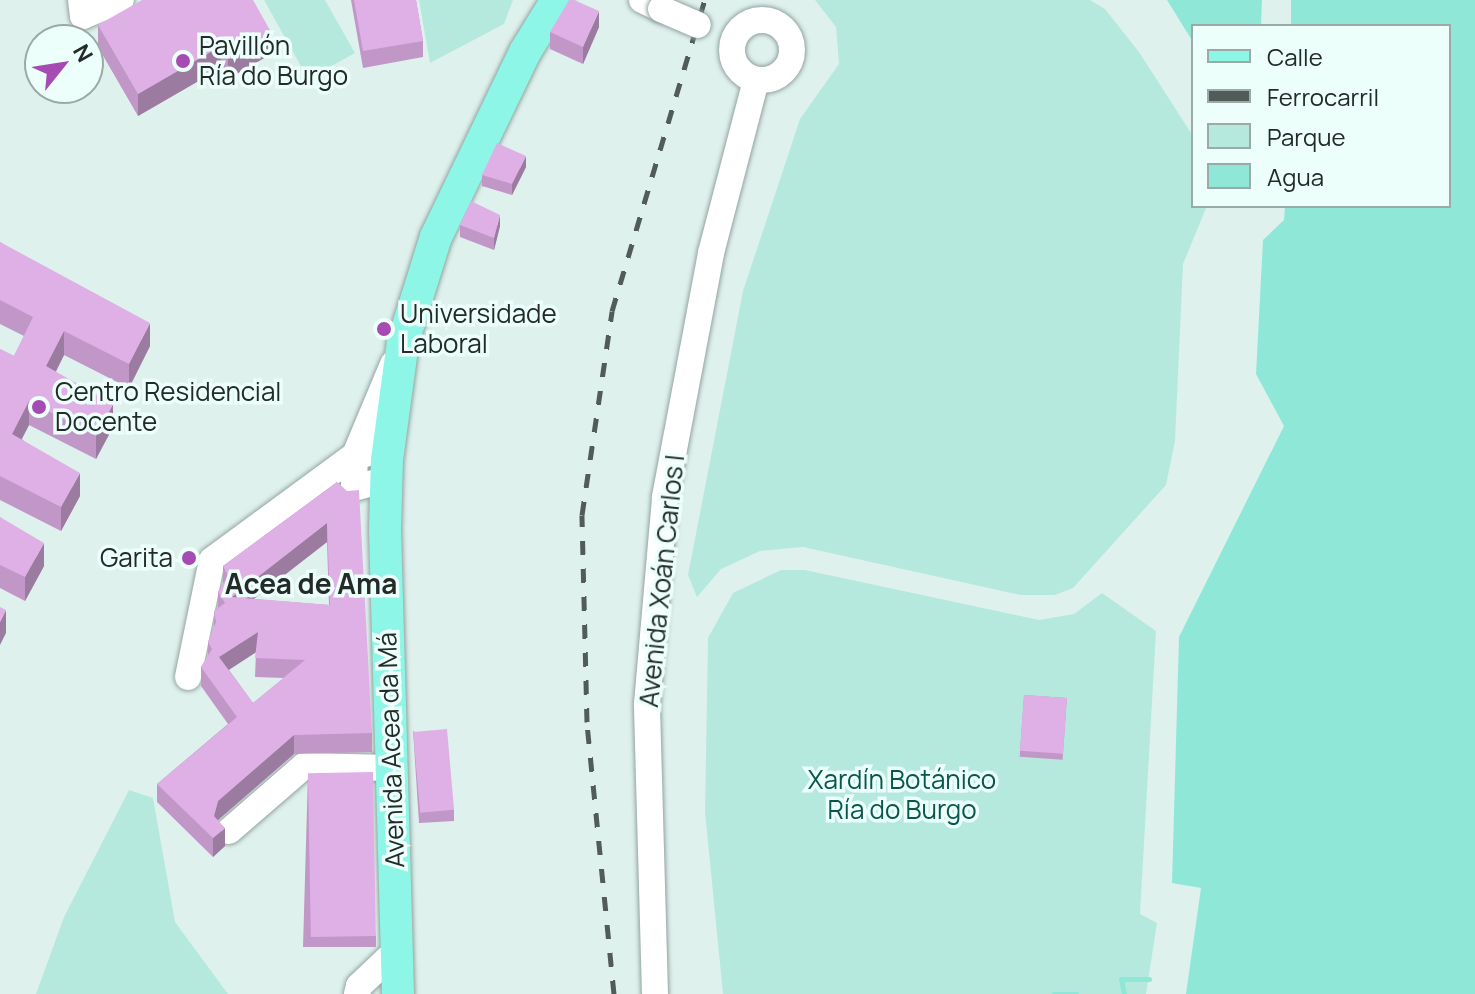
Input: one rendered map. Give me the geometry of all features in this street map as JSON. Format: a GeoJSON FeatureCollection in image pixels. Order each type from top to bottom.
{"type":"FeatureCollection","features":[{"type":"Feature","properties":{"kind":"main road","name":"Avenida Acea da Má"},"geometry":{"type":"LineString","coordinates":[[525,52],[534,0]]}},
{"type":"Feature","properties":{"kind":"main road","name":"Avenida Acea da Má"},"geometry":{"type":"LineString","coordinates":[[398,994],[385,530],[387,470],[403,342],[436,237],[525,52],[557,0]]}},
{"type":"Feature","properties":{"kind":"street"},"geometry":{"type":"LineString","coordinates":[[81,0],[83,16],[121,0]]}},
{"type":"Feature","properties":{"kind":"street"},"geometry":{"type":"LineString","coordinates":[[652,4],[736,38]]}},
{"type":"Feature","properties":{"kind":"street"},"geometry":{"type":"LineString","coordinates":[[758,19],[776,23],[792,46],[783,72],[756,80],[738,69],[736,38],[758,19]]}},
{"type":"Feature","properties":{"kind":"street","name":"Avenida Xoán Carlos I"},"geometry":{"type":"LineString","coordinates":[[655,994],[647,704],[665,497],[711,253],[756,80]]}},
{"type":"Feature","properties":{"kind":"street"},"geometry":{"type":"LineString","coordinates":[[385,530],[354,488],[355,455],[403,342]]}},
{"type":"Feature","properties":{"kind":"street"},"geometry":{"type":"LineString","coordinates":[[355,455],[387,470]]}},
{"type":"Feature","properties":{"kind":"street"},"geometry":{"type":"LineString","coordinates":[[188,677],[212,560],[355,455]]}},
{"type":"Feature","properties":{"kind":"street"},"geometry":{"type":"LineString","coordinates":[[312,484],[354,488],[387,470]]}},
{"type":"Feature","properties":{"kind":"street"},"geometry":{"type":"LineString","coordinates":[[229,831],[304,766],[392,768]]}},
{"type":"Feature","properties":{"kind":"street"},"geometry":{"type":"LineString","coordinates":[[357,994],[359,986],[397,950]]}},
{"type":"Feature","properties":{"kind":"green space"},"geometry":{"type":"Polygon","coordinates":[[[264,0],[325,0],[355,53],[308,79],[264,0]]]}},
{"type":"Feature","properties":{"kind":"green space"},"geometry":{"type":"Polygon","coordinates":[[[419,0],[513,0],[504,24],[430,63],[419,0]]]}},
{"type":"Feature","properties":{"kind":"green space"},"geometry":{"type":"Polygon","coordinates":[[[815,0],[1090,0],[1105,9],[1139,52],[1191,133],[1191,208],[1206,208],[1183,264],[1175,441],[1166,485],[1073,588],[1055,595],[1020,595],[803,547],[760,551],[721,569],[697,597],[688,575],[743,291],[800,119],[839,64],[836,27],[815,0]]]}},
{"type":"Feature","properties":{"kind":"green space","name":"Xardín Botánico Ría do Burgo"},"geometry":{"type":"Polygon","coordinates":[[[781,570],[805,570],[1039,620],[1074,614],[1102,593],[1156,631],[1140,914],[1157,923],[1146,994],[723,994],[705,812],[708,638],[733,593],[781,570]]]}},
{"type":"Feature","properties":{"kind":"green space"},"geometry":{"type":"Polygon","coordinates":[[[129,790],[153,798],[175,922],[228,994],[36,994],[64,917],[129,790]]]}},
{"type":"Feature","properties":{"kind":"water"},"geometry":{"type":"Polygon","coordinates":[[[1167,0],[1262,0],[1261,24],[1191,24],[1191,39],[1167,0]]]}},
{"type":"Feature","properties":{"kind":"water"},"geometry":{"type":"Polygon","coordinates":[[[1291,0],[1475,0],[1475,994],[1186,994],[1201,888],[1172,883],[1179,637],[1284,426],[1256,374],[1263,240],[1284,220],[1285,208],[1451,208],[1451,24],[1291,24],[1291,0]]]}},
{"type":"Feature","properties":{"kind":"building","name":"Pavillón Ría do Burgo"},"geometry":{"type":"Polygon","coordinates":[[[142,0],[253,0],[271,32],[228,57],[221,46],[138,94],[104,35],[104,24],[100,24],[142,0]]]}},
{"type":"Feature","properties":{"kind":"building"},"geometry":{"type":"Polygon","coordinates":[[[354,0],[416,0],[423,41],[363,51],[354,0]]]}},
{"type":"Feature","properties":{"kind":"building"},"geometry":{"type":"Polygon","coordinates":[[[569,0],[599,11],[583,47],[550,32],[569,0]]]}},
{"type":"Feature","properties":{"kind":"building"},"geometry":{"type":"Polygon","coordinates":[[[497,143],[526,156],[512,184],[482,175],[497,143]]]}},
{"type":"Feature","properties":{"kind":"building"},"geometry":{"type":"Polygon","coordinates":[[[471,201],[500,215],[494,238],[460,225],[471,201]]]}},
{"type":"Feature","properties":{"kind":"building","name":"Centro Residencial Docente"},"geometry":{"type":"Polygon","coordinates":[[[0,242],[150,323],[129,364],[64,331],[46,366],[113,404],[96,436],[29,401],[12,434],[80,473],[61,507],[0,476],[0,349],[14,356],[33,317],[0,300],[0,242]]]}},
{"type":"Feature","properties":{"kind":"building"},"geometry":{"type":"Polygon","coordinates":[[[337,482],[347,491],[359,490],[372,733],[294,735],[218,801],[214,816],[225,828],[213,838],[157,784],[237,717],[201,667],[212,649],[208,642],[216,622],[214,611],[225,603],[218,592],[228,576],[223,566],[337,482]],[[327,523],[232,597],[330,605],[327,523]],[[258,632],[219,657],[253,703],[305,660],[255,658],[258,632]]]}},
{"type":"Feature","properties":{"kind":"building"},"geometry":{"type":"Polygon","coordinates":[[[0,517],[44,543],[25,577],[0,565],[0,517]]]}},
{"type":"Feature","properties":{"kind":"building"},"geometry":{"type":"Polygon","coordinates":[[[0,607],[6,610],[0,622],[0,607]]]}},
{"type":"Feature","properties":{"kind":"building"},"geometry":{"type":"Polygon","coordinates":[[[1024,695],[1067,698],[1063,754],[1020,751],[1024,695]]]}},
{"type":"Feature","properties":{"kind":"building"},"geometry":{"type":"Polygon","coordinates":[[[447,729],[454,810],[420,813],[413,732],[447,729]]]}},
{"type":"Feature","properties":{"kind":"building"},"geometry":{"type":"Polygon","coordinates":[[[373,772],[376,936],[311,937],[308,773],[373,772]]]}},
{"type":"Feature","properties":{"kind":"waterway"},"geometry":{"type":"LineString","coordinates":[[1124,994],[1121,979],[1149,979]]}},
{"type":"Feature","properties":{"kind":"waterway"},"geometry":{"type":"LineString","coordinates":[[1054,994],[1076,994]]}},
{"type":"Feature","properties":{"kind":"railway"},"geometry":{"type":"LineString","coordinates":[[614,994],[587,722],[582,515],[612,311],[705,0]]}},
{"type":"Feature","properties":{"kind":"place","name":"Pavillón Ría do Burgo"},"geometry":{"type":"Point","coordinates":[183,61]}},
{"type":"Feature","properties":{"kind":"place","name":"Universidade Laboral"},"geometry":{"type":"Point","coordinates":[384,329]}},
{"type":"Feature","properties":{"kind":"place","name":"Centro Residencial Docente"},"geometry":{"type":"Point","coordinates":[39,407]}},
{"type":"Feature","properties":{"kind":"place","name":"Garita"},"geometry":{"type":"Point","coordinates":[189,558]}},
{"type":"Feature","properties":{"kind":"district","name":"Acea de Ama"},"geometry":{"type":"Point","coordinates":[311,583]}}]}
